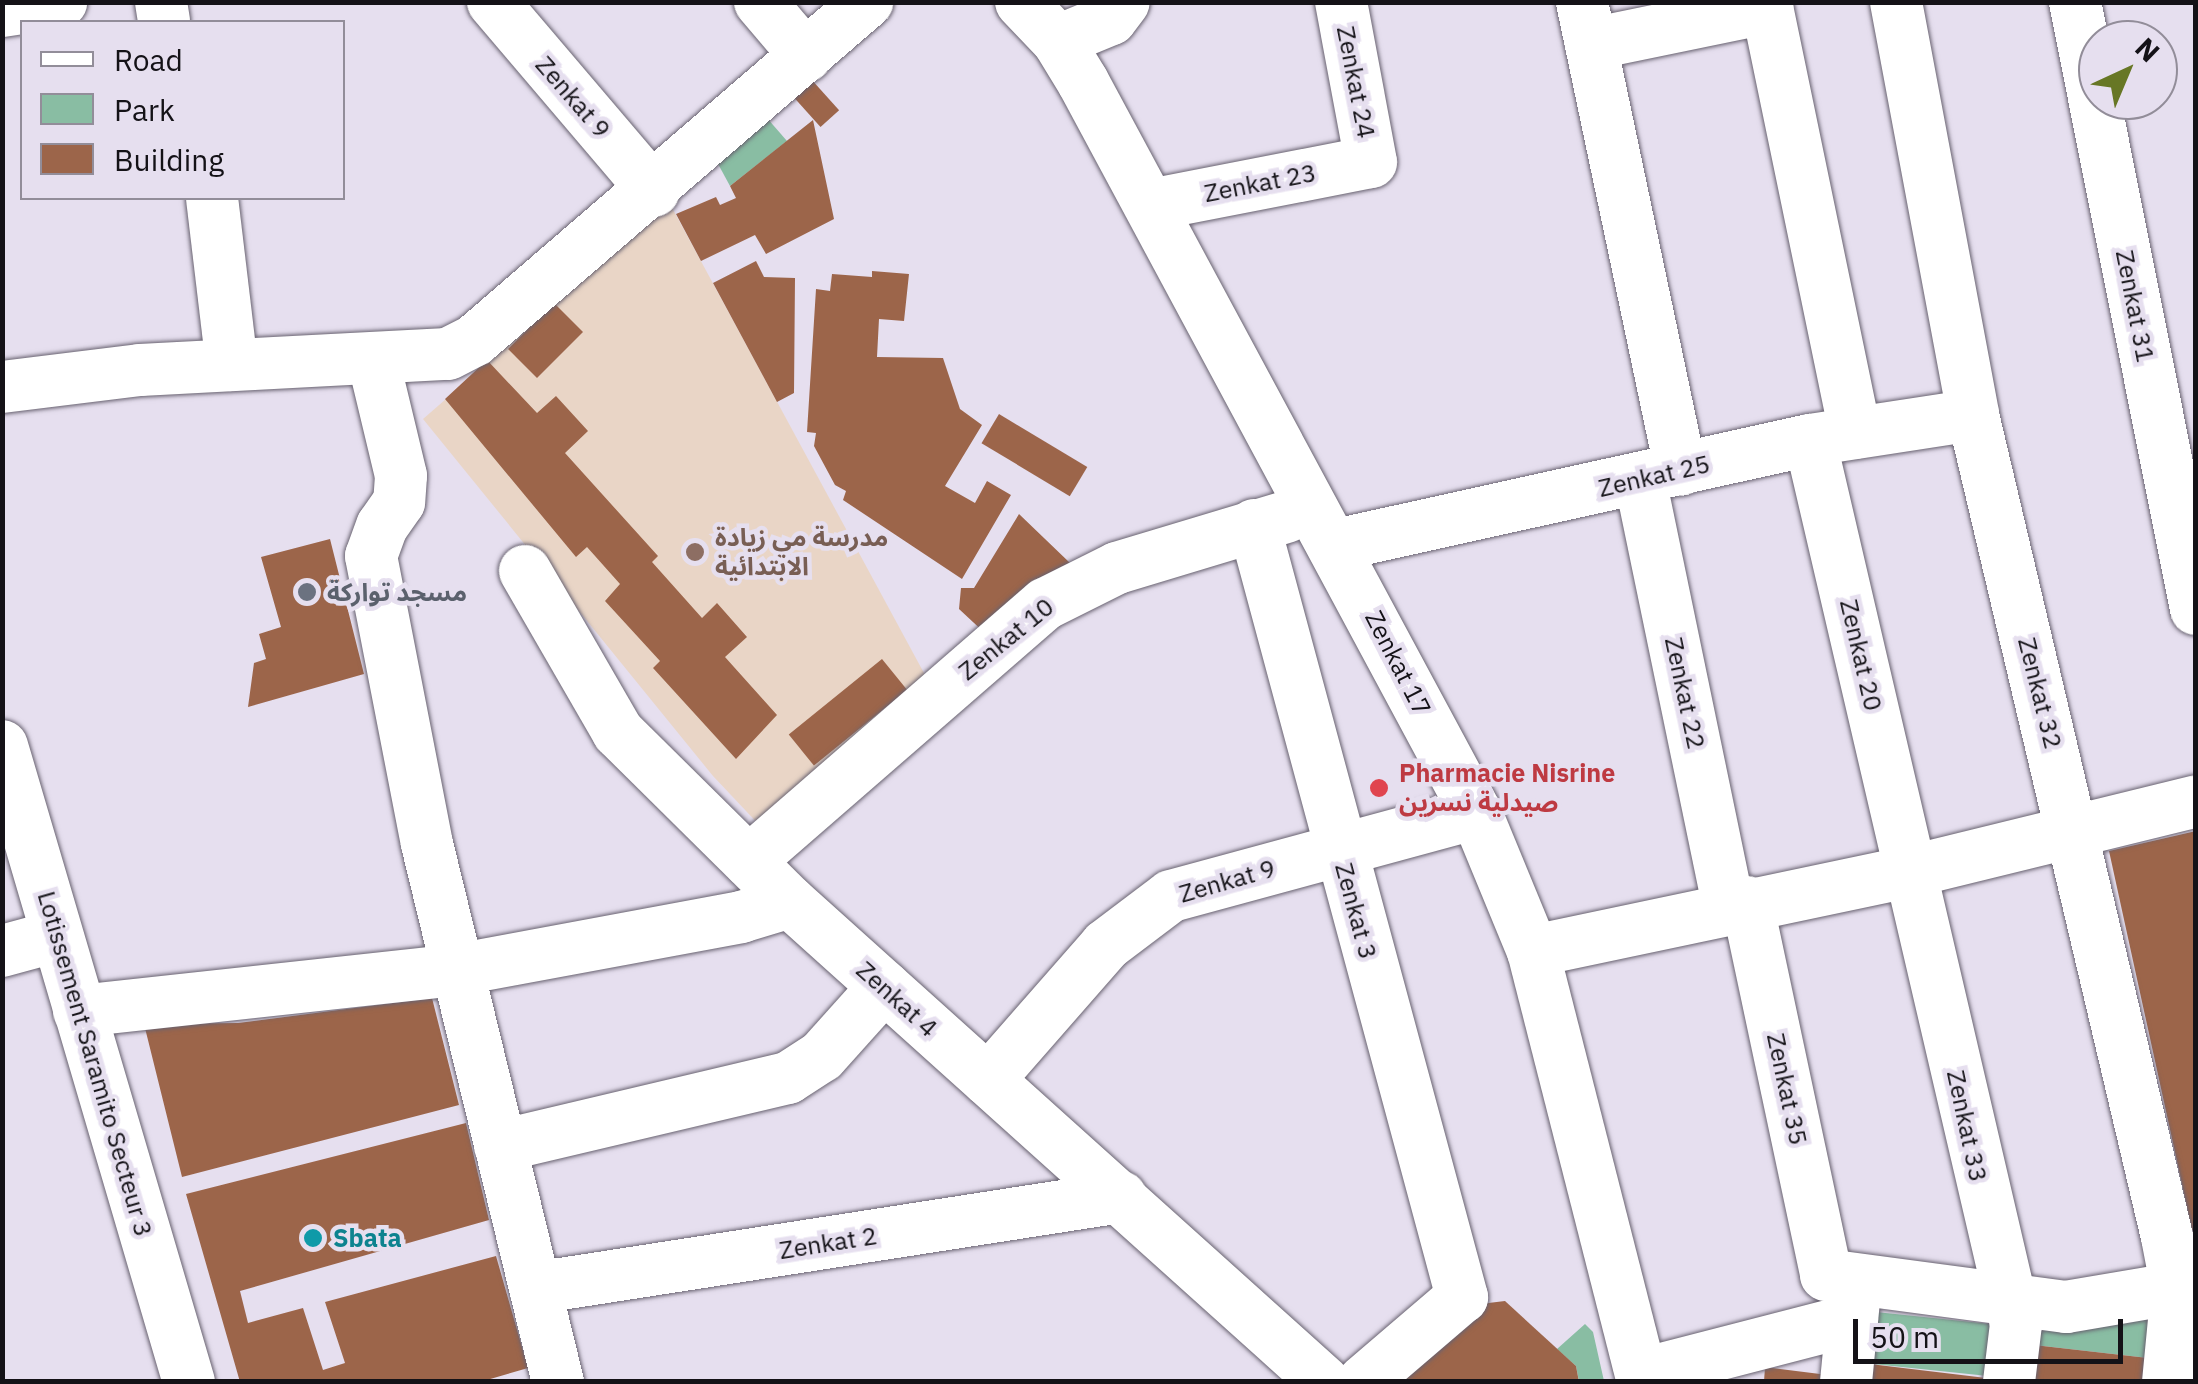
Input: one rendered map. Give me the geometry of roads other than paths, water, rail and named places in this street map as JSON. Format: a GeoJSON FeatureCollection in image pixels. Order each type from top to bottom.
{"type":"FeatureCollection","features":[{"type":"Feature","properties":{"kind":"street"},"geometry":{"type":"LineString","coordinates":[[2,11],[60,2]]}},
{"type":"Feature","properties":{"kind":"street","name":"Zenkat 9"},"geometry":{"type":"LineString","coordinates":[[492,2],[654,190]]}},
{"type":"Feature","properties":{"kind":"street"},"geometry":{"type":"LineString","coordinates":[[760,2],[806,56]]}},
{"type":"Feature","properties":{"kind":"street"},"geometry":{"type":"LineString","coordinates":[[2,387],[232,364],[448,354],[476,340],[868,2]]}},
{"type":"Feature","properties":{"kind":"street","name":"Zenkat 17"},"geometry":{"type":"LineString","coordinates":[[1021,2],[1058,41],[1326,527],[1476,813],[1534,951],[1643,1378]]}},
{"type":"Feature","properties":{"kind":"street"},"geometry":{"type":"LineString","coordinates":[[1058,41],[1110,19],[1124,2]]}},
{"type":"Feature","properties":{"kind":"street","name":"Zenkat 24"},"geometry":{"type":"LineString","coordinates":[[1341,2],[1371,162]]}},
{"type":"Feature","properties":{"kind":"street","name":"Zenkat 32"},"geometry":{"type":"LineString","coordinates":[[1896,2],[1973,415],[2186,1287],[2168,1382]]}},
{"type":"Feature","properties":{"kind":"street","name":"Zenkat 31"},"geometry":{"type":"LineString","coordinates":[[2074,2],[2181,454],[2196,609]]}},
{"type":"Feature","properties":{"kind":"street"},"geometry":{"type":"LineString","coordinates":[[1587,23],[1766,5]]}},
{"type":"Feature","properties":{"kind":"street","name":"Zenkat 20"},"geometry":{"type":"LineString","coordinates":[[1766,5],[1832,436],[1912,871]]}},
{"type":"Feature","properties":{"kind":"street","name":"Zenkat 22"},"geometry":{"type":"LineString","coordinates":[[1587,23],[1660,475],[1738,905]]}},
{"type":"Feature","properties":{"kind":"street","name":"Zenkat 23"},"geometry":{"type":"LineString","coordinates":[[1150,205],[1371,162]]}},
{"type":"Feature","properties":{"kind":"street"},"geometry":{"type":"LineString","coordinates":[[212,200],[232,364]]}},
{"type":"Feature","properties":{"kind":"street"},"geometry":{"type":"LineString","coordinates":[[373,358],[401,476],[400,502],[382,526],[371,556],[456,970],[558,1382]]}},
{"type":"Feature","properties":{"kind":"street","name":"Zenkat 25"},"geometry":{"type":"LineString","coordinates":[[1326,527],[1660,475],[1832,436],[1973,415]]}},
{"type":"Feature","properties":{"kind":"street","name":"Zenkat 10"},"geometry":{"type":"LineString","coordinates":[[749,861],[1045,604],[1118,568],[1254,525],[1326,527]]}},
{"type":"Feature","properties":{"kind":"street","name":"Zenkat 3"},"geometry":{"type":"LineString","coordinates":[[1254,525],[1462,1297],[1330,1381]]}},
{"type":"Feature","properties":{"kind":"street","name":"Zenkat 4"},"geometry":{"type":"LineString","coordinates":[[525,571],[618,732],[790,902],[1330,1381]]}},
{"type":"Feature","properties":{"kind":"street","name":"Lotissement Saramito Secteur 3"},"geometry":{"type":"LineString","coordinates":[[5,766],[189,1382]]}},
{"type":"Feature","properties":{"kind":"street"},"geometry":{"type":"LineString","coordinates":[[1534,951],[1912,871],[2196,801]]}},
{"type":"Feature","properties":{"kind":"street","name":"Zenkat 9"},"geometry":{"type":"LineString","coordinates":[[988,1080],[1141,913],[1171,896],[1476,813]]}},
{"type":"Feature","properties":{"kind":"street","name":"Zenkat 33"},"geometry":{"type":"LineString","coordinates":[[1912,871],[2016,1324],[2009,1382]]}},
{"type":"Feature","properties":{"kind":"street"},"geometry":{"type":"LineString","coordinates":[[79,1011],[456,970],[741,918],[790,902]]}},
{"type":"Feature","properties":{"kind":"street","name":"Zenkat 35"},"geometry":{"type":"LineString","coordinates":[[1738,905],[1845,1291],[1846,1382]]}},
{"type":"Feature","properties":{"kind":"street"},"geometry":{"type":"LineString","coordinates":[[2,951],[57,936]]}},
{"type":"Feature","properties":{"kind":"street"},"geometry":{"type":"LineString","coordinates":[[500,1146],[788,1078],[822,1056],[884,987]]}},
{"type":"Feature","properties":{"kind":"street","name":"Zenkat 2"},"geometry":{"type":"LineString","coordinates":[[535,1288],[1121,1197]]}},
{"type":"Feature","properties":{"kind":"street"},"geometry":{"type":"LineString","coordinates":[[1643,1378],[1845,1291],[2066,1307],[2186,1287]]}},
{"type":"Feature","properties":{"kind":"place","name":"مدرسة مي زيادة الابتدائية"},"geometry":{"type":"Point","coordinates":[695,552]}},
{"type":"Feature","properties":{"kind":"place","name":"مسجد تواركة"},"geometry":{"type":"Point","coordinates":[307,592]}},
{"type":"Feature","properties":{"kind":"place","name":"Pharmacie Nisrine صيدلية نسرين"},"geometry":{"type":"Point","coordinates":[1379,788]}},
{"type":"Feature","properties":{"kind":"place","name":"Sbata"},"geometry":{"type":"Point","coordinates":[313,1238]}}]}
